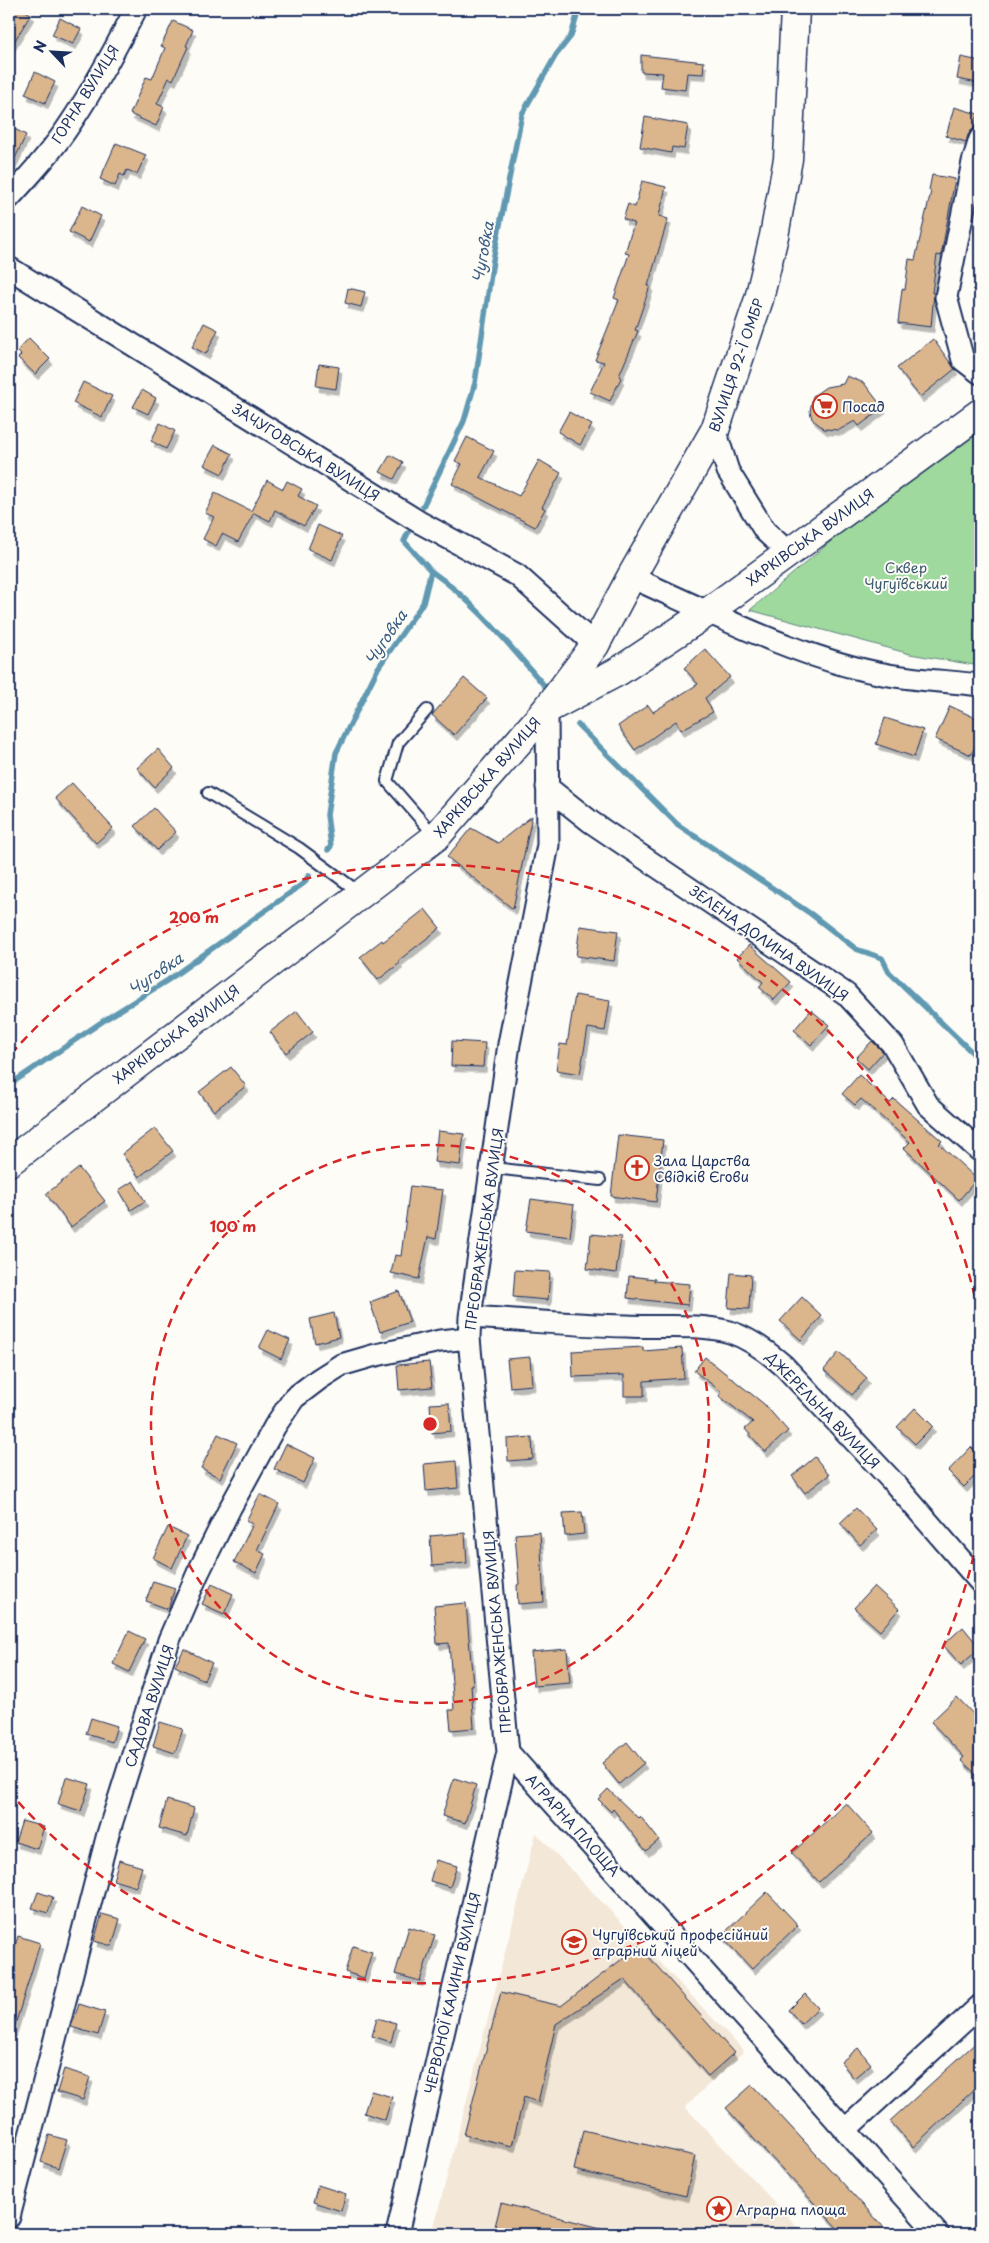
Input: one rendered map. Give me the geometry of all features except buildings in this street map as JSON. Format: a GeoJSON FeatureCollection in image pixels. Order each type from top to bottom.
{"type":"FeatureCollection","features":[{"type":"Feature","properties":{"kind":"main road","name":"ВУЛИЦЯ 92-Ї ОМБР"},"geometry":{"type":"LineString","coordinates":[[547,709],[595,645],[631,577],[715,430],[760,299],[774,236],[788,158],[795,9]]}},
{"type":"Feature","properties":{"kind":"main road","name":"ХАРКІВСЬКА ВУЛИЦЯ"},"geometry":{"type":"LineString","coordinates":[[9,1162],[436,837],[547,709],[619,671],[708,612],[980,413]]}},
{"type":"Feature","properties":{"kind":"street","name":"ГОРНА ВУЛИЦЯ"},"geometry":{"type":"LineString","coordinates":[[9,198],[71,123],[105,68],[136,9]]}},
{"type":"Feature","properties":{"kind":"street"},"geometry":{"type":"LineString","coordinates":[[980,139],[973,162],[946,297],[963,360],[980,373]]}},
{"type":"Feature","properties":{"kind":"street","name":"ЗАЧУГОВСЬКА ВУЛИЦЯ"},"geometry":{"type":"LineString","coordinates":[[9,268],[419,522],[517,575],[595,645]]}},
{"type":"Feature","properties":{"kind":"street"},"geometry":{"type":"LineString","coordinates":[[715,430],[728,470],[766,531],[789,553]]}},
{"type":"Feature","properties":{"kind":"street"},"geometry":{"type":"LineString","coordinates":[[631,577],[770,638],[843,664],[879,673],[980,685]]}},
{"type":"Feature","properties":{"kind":"street","name":"ПРЕОБРАЖЕНСЬКА ВУЛИЦЯ"},"geometry":{"type":"LineString","coordinates":[[508,1752],[469,1338],[470,1317],[493,1168],[509,1044],[548,845],[547,709]]}},
{"type":"Feature","properties":{"kind":"street","name":"ЗЕЛЕНА ДОЛИНА ВУЛИЦЯ"},"geometry":{"type":"LineString","coordinates":[[547,787],[591,822],[846,994],[893,1045],[928,1105],[980,1151]]}},
{"type":"Feature","properties":{"kind":"street","name":"ДЖЕРЕЛЬНА ВУЛИЦЯ"},"geometry":{"type":"LineString","coordinates":[[470,1317],[626,1326],[709,1328],[731,1333],[749,1340],[766,1350],[791,1373],[896,1484],[980,1582]]}},
{"type":"Feature","properties":{"kind":"street","name":"САДОВА ВУЛИЦЯ"},"geometry":{"type":"LineString","coordinates":[[9,2217],[108,1834],[169,1640],[198,1573],[230,1508],[275,1426],[294,1398],[319,1379],[341,1365],[372,1356],[440,1341],[469,1338]]}},
{"type":"Feature","properties":{"kind":"street","name":"АГРАРНА ПЛОЩА"},"geometry":{"type":"LineString","coordinates":[[508,1752],[938,2234]]}},
{"type":"Feature","properties":{"kind":"street","name":"ЧЕРВОНОЇ КАЛИНИ ВУЛИЦЯ"},"geometry":{"type":"LineString","coordinates":[[396,2234],[508,1752]]}},
{"type":"Feature","properties":{"kind":"street"},"geometry":{"type":"LineString","coordinates":[[845,2130],[980,2006]]}},
{"type":"Feature","properties":{"kind":"lane"},"geometry":{"type":"LineString","coordinates":[[427,710],[398,743],[387,781],[436,837]]}},
{"type":"Feature","properties":{"kind":"lane"},"geometry":{"type":"LineString","coordinates":[[208,793],[299,848],[361,894]]}},
{"type":"Feature","properties":{"kind":"lane"},"geometry":{"type":"LineString","coordinates":[[493,1168],[600,1180]]}},
{"type":"Feature","properties":{"kind":"shaded area","name":"Чугуївський професійний аграрний ліцей"},"geometry":{"type":"Polygon","coordinates":[[[536,1833],[744,2051],[685,2107],[804,2234],[432,2234],[536,1833]]]}},
{"type":"Feature","properties":{"kind":"green space","name":"Сквер Чугуївський"},"geometry":{"type":"Polygon","coordinates":[[[980,432],[980,666],[910,654],[750,610],[857,519],[980,432]]]}},
{"type":"Feature","properties":{"kind":"waterway","name":"Чуговка"},"geometry":{"type":"LineString","coordinates":[[423,506],[464,421],[475,383],[493,260],[522,114],[556,55],[571,36],[579,9]]}},
{"type":"Feature","properties":{"kind":"waterway","name":"Чуговка"},"geometry":{"type":"LineString","coordinates":[[328,850],[331,846],[327,815],[336,753],[378,668],[423,603],[431,571],[404,541],[408,533]]}},
{"type":"Feature","properties":{"kind":"waterway"},"geometry":{"type":"LineString","coordinates":[[431,571],[479,612],[550,692]]}},
{"type":"Feature","properties":{"kind":"waterway"},"geometry":{"type":"LineString","coordinates":[[578,725],[677,824],[811,914],[856,949],[882,958],[889,972],[980,1060]]}},
{"type":"Feature","properties":{"kind":"waterway","name":"Чуговка"},"geometry":{"type":"LineString","coordinates":[[9,1085],[106,1019],[168,980],[304,883],[309,875]]}},
{"type":"Feature","properties":{"kind":"place","name":"Посад"},"geometry":{"type":"Point","coordinates":[825,406]}},
{"type":"Feature","properties":{"kind":"place","name":"Зала Царства Свідків Єгови"},"geometry":{"type":"Point","coordinates":[637,1168]}},
{"type":"Feature","properties":{"kind":"place","name":"Чугуївський професійний аграрний ліцей"},"geometry":{"type":"Point","coordinates":[574,1942]}},
{"type":"Feature","properties":{"kind":"place","name":"Аграрна площа"},"geometry":{"type":"Point","coordinates":[719,2209]}}]}
